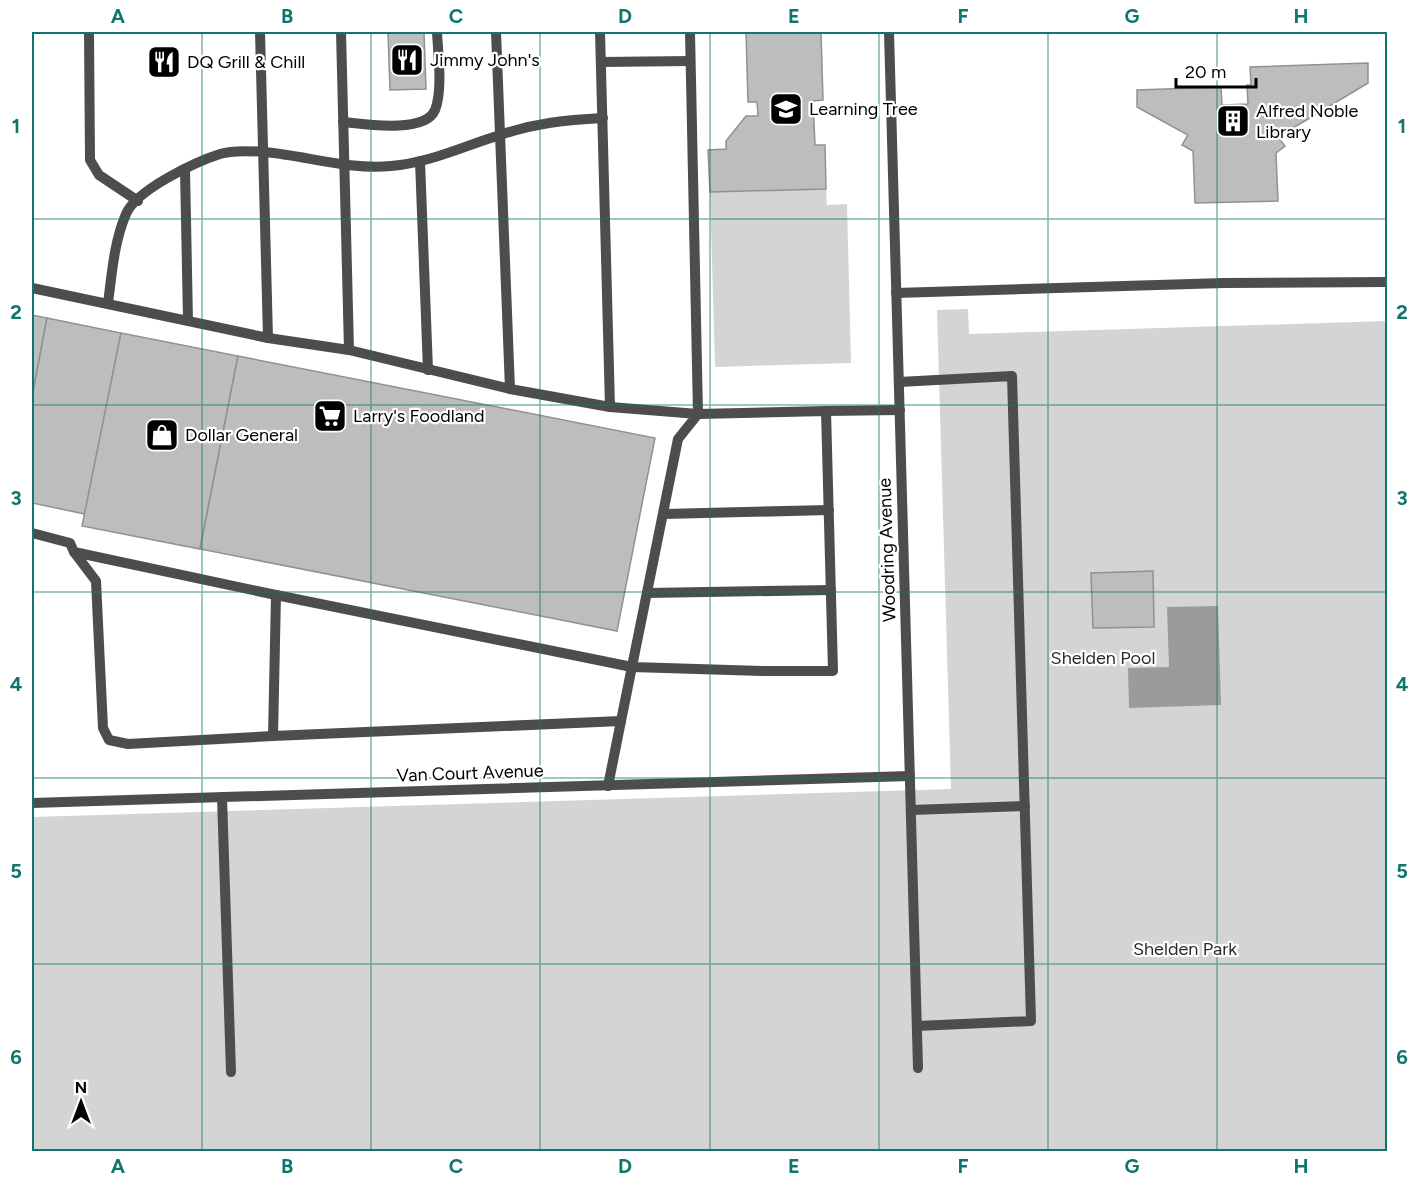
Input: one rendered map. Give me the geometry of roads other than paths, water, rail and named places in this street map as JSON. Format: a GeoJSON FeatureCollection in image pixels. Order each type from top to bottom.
{"type":"FeatureCollection","features":[{"type":"Feature","properties":{"kind":"street"},"geometry":{"type":"LineString","coordinates":[[89,32],[90,160],[99,175],[138,201]]}},
{"type":"Feature","properties":{"kind":"street"},"geometry":{"type":"LineString","coordinates":[[260,32],[268,338]]}},
{"type":"Feature","properties":{"kind":"street"},"geometry":{"type":"LineString","coordinates":[[340,32],[349,350]]}},
{"type":"Feature","properties":{"kind":"street"},"geometry":{"type":"LineString","coordinates":[[343,122],[394,126],[423,121],[434,112],[438,92],[437,32]]}},
{"type":"Feature","properties":{"kind":"street"},"geometry":{"type":"LineString","coordinates":[[496,32],[510,389]]}},
{"type":"Feature","properties":{"kind":"street"},"geometry":{"type":"LineString","coordinates":[[600,32],[610,407]]}},
{"type":"Feature","properties":{"kind":"street"},"geometry":{"type":"LineString","coordinates":[[608,786],[678,439],[698,414],[690,32]]}},
{"type":"Feature","properties":{"kind":"street","name":"Woodring Avenue"},"geometry":{"type":"LineString","coordinates":[[889,32],[918,1068]]}},
{"type":"Feature","properties":{"kind":"street"},"geometry":{"type":"LineString","coordinates":[[601,62],[690,61]]}},
{"type":"Feature","properties":{"kind":"street"},"geometry":{"type":"LineString","coordinates":[[108,303],[114,257],[127,212],[152,186],[222,153],[263,152],[369,168],[393,166],[552,121],[603,118]]}},
{"type":"Feature","properties":{"kind":"street"},"geometry":{"type":"LineString","coordinates":[[420,160],[428,370]]}},
{"type":"Feature","properties":{"kind":"street"},"geometry":{"type":"LineString","coordinates":[[185,169],[188,321]]}},
{"type":"Feature","properties":{"kind":"street"},"geometry":{"type":"LineString","coordinates":[[896,293],[1224,283],[1388,282]]}},
{"type":"Feature","properties":{"kind":"street"},"geometry":{"type":"LineString","coordinates":[[32,288],[268,338],[349,350],[510,389],[610,407],[698,414],[900,410]]}},
{"type":"Feature","properties":{"kind":"street"},"geometry":{"type":"LineString","coordinates":[[899,382],[1012,376],[1025,806],[1031,1021],[917,1026]]}},
{"type":"Feature","properties":{"kind":"street"},"geometry":{"type":"LineString","coordinates":[[74,552],[632,667],[833,671],[826,411]]}},
{"type":"Feature","properties":{"kind":"street"},"geometry":{"type":"LineString","coordinates":[[664,514],[829,510]]}},
{"type":"Feature","properties":{"kind":"street"},"geometry":{"type":"LineString","coordinates":[[32,533],[69,543],[96,581],[103,728],[109,740],[128,744],[621,721]]}},
{"type":"Feature","properties":{"kind":"street"},"geometry":{"type":"LineString","coordinates":[[647,593],[831,590]]}},
{"type":"Feature","properties":{"kind":"street"},"geometry":{"type":"LineString","coordinates":[[273,736],[276,595]]}},
{"type":"Feature","properties":{"kind":"street","name":"Van Court Avenue"},"geometry":{"type":"LineString","coordinates":[[32,803],[910,776]]}},
{"type":"Feature","properties":{"kind":"street"},"geometry":{"type":"LineString","coordinates":[[222,797],[231,1072]]}},
{"type":"Feature","properties":{"kind":"street"},"geometry":{"type":"LineString","coordinates":[[911,810],[1025,806]]}},
{"type":"Feature","properties":{"kind":"place","name":"Jimmy John's"},"geometry":{"type":"Point","coordinates":[407,60]}},
{"type":"Feature","properties":{"kind":"place","name":"DQ Grill & Chill"},"geometry":{"type":"Point","coordinates":[164,62]}},
{"type":"Feature","properties":{"kind":"place","name":"Learning Tree"},"geometry":{"type":"Point","coordinates":[786,109]}},
{"type":"Feature","properties":{"kind":"place","name":"Alfred Noble Library"},"geometry":{"type":"Point","coordinates":[1233,121]}},
{"type":"Feature","properties":{"kind":"place","name":"Larry's Foodland"},"geometry":{"type":"Point","coordinates":[330,416]}},
{"type":"Feature","properties":{"kind":"place","name":"Dollar General"},"geometry":{"type":"Point","coordinates":[162,435]}},
{"type":"Feature","properties":{"kind":"park label","name":"Shelden Pool"},"geometry":{"type":"Point","coordinates":[1103,658]}},
{"type":"Feature","properties":{"kind":"park label","name":"Shelden Park"},"geometry":{"type":"Point","coordinates":[1185,949]}}]}
